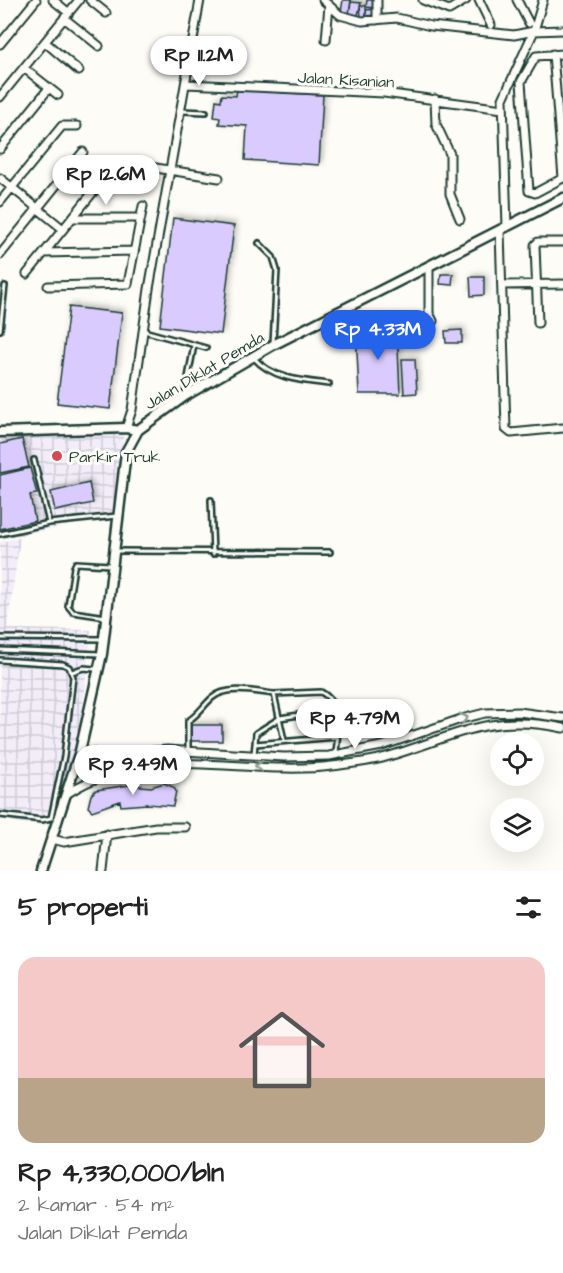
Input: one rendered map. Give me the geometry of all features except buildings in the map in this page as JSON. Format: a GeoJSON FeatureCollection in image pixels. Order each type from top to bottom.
{"type":"FeatureCollection","features":[{"type":"Feature","properties":{"kind":"street"},"geometry":{"type":"LineString","coordinates":[[0,44],[36,0]]}},
{"type":"Feature","properties":{"kind":"street"},"geometry":{"type":"LineString","coordinates":[[53,0],[66,16],[99,46]]}},
{"type":"Feature","properties":{"kind":"street"},"geometry":{"type":"LineString","coordinates":[[0,97],[79,0]]}},
{"type":"Feature","properties":{"kind":"street"},"geometry":{"type":"LineString","coordinates":[[90,0],[106,13]]}},
{"type":"Feature","properties":{"kind":"street"},"geometry":{"type":"LineString","coordinates":[[126,428],[132,410],[143,330],[200,0]]}},
{"type":"Feature","properties":{"kind":"street"},"geometry":{"type":"LineString","coordinates":[[376,0],[377,20]]}},
{"type":"Feature","properties":{"kind":"street"},"geometry":{"type":"LineString","coordinates":[[423,0],[448,10],[466,0]]}},
{"type":"Feature","properties":{"kind":"street"},"geometry":{"type":"LineString","coordinates":[[479,0],[491,25]]}},
{"type":"Feature","properties":{"kind":"street"},"geometry":{"type":"LineString","coordinates":[[543,0],[534,31],[502,99],[506,429],[511,433],[563,428]]}},
{"type":"Feature","properties":{"kind":"street"},"geometry":{"type":"LineString","coordinates":[[519,1],[529,23]]}},
{"type":"Feature","properties":{"kind":"street"},"geometry":{"type":"LineString","coordinates":[[326,2],[340,15],[362,21],[397,18],[431,26],[514,36],[534,31],[563,30]]}},
{"type":"Feature","properties":{"kind":"street"},"geometry":{"type":"LineString","coordinates":[[326,2],[326,40]]}},
{"type":"Feature","properties":{"kind":"street"},"geometry":{"type":"LineString","coordinates":[[45,42],[79,71]]}},
{"type":"Feature","properties":{"kind":"street"},"geometry":{"type":"LineString","coordinates":[[553,54],[563,178],[535,193],[529,191],[521,82],[533,60],[540,54],[553,54],[563,54]]}},
{"type":"Feature","properties":{"kind":"street"},"geometry":{"type":"LineString","coordinates":[[24,68],[58,95]]}},
{"type":"Feature","properties":{"kind":"street","name":"Jalan Kisanian"},"geometry":{"type":"LineString","coordinates":[[187,84],[384,93],[503,109]]}},
{"type":"Feature","properties":{"kind":"street"},"geometry":{"type":"LineString","coordinates":[[0,149],[49,88]]}},
{"type":"Feature","properties":{"kind":"street"},"geometry":{"type":"LineString","coordinates":[[435,99],[436,124],[450,154],[450,195],[460,219]]}},
{"type":"Feature","properties":{"kind":"street"},"geometry":{"type":"LineString","coordinates":[[0,202],[62,126],[77,126]]}},
{"type":"Feature","properties":{"kind":"street"},"geometry":{"type":"LineString","coordinates":[[0,255],[83,152]]}},
{"type":"Feature","properties":{"kind":"street"},"geometry":{"type":"LineString","coordinates":[[137,165],[219,178]]}},
{"type":"Feature","properties":{"kind":"street"},"geometry":{"type":"LineString","coordinates":[[27,274],[98,186],[87,177]]}},
{"type":"Feature","properties":{"kind":"street"},"geometry":{"type":"LineString","coordinates":[[0,178],[63,230]]}},
{"type":"Feature","properties":{"kind":"street","name":"Jalan Diklat Pemda"},"geometry":{"type":"LineString","coordinates":[[42,871],[80,751],[99,669],[108,617],[117,516],[126,452],[138,430],[185,396],[273,345],[429,268],[563,198]]}},
{"type":"Feature","properties":{"kind":"street"},"geometry":{"type":"LineString","coordinates":[[48,286],[128,284],[143,206]]}},
{"type":"Feature","properties":{"kind":"street"},"geometry":{"type":"LineString","coordinates":[[72,218],[141,218]]}},
{"type":"Feature","properties":{"kind":"street"},"geometry":{"type":"LineString","coordinates":[[538,323],[535,245],[538,242],[563,242]]}},
{"type":"Feature","properties":{"kind":"street"},"geometry":{"type":"LineString","coordinates":[[44,253],[134,251]]}},
{"type":"Feature","properties":{"kind":"street"},"geometry":{"type":"LineString","coordinates":[[429,268],[429,313],[433,321]]}},
{"type":"Feature","properties":{"kind":"street"},"geometry":{"type":"LineString","coordinates":[[504,285],[563,284]]}},
{"type":"Feature","properties":{"kind":"street"},"geometry":{"type":"LineString","coordinates":[[0,432],[126,428],[138,430]]}},
{"type":"Feature","properties":{"kind":"street"},"geometry":{"type":"LineString","coordinates":[[80,751],[116,755],[188,750],[284,757],[336,754],[382,746],[485,713],[519,712],[563,718]]}},
{"type":"Feature","properties":{"kind":"street"},"geometry":{"type":"LineString","coordinates":[[68,793],[90,779],[111,772],[188,761],[284,768],[329,766],[385,758],[487,724],[517,722],[563,728]]}},
{"type":"Feature","properties":{"kind":"street"},"geometry":{"type":"LineString","coordinates":[[52,839],[64,842],[156,827],[185,827]]}},
{"type":"Feature","properties":{"kind":"street"},"geometry":{"type":"LineString","coordinates":[[103,871],[107,834]]}},
{"type":"Feature","properties":{"kind":"lane"},"geometry":{"type":"LineString","coordinates":[[182,111],[206,112]]}},
{"type":"Feature","properties":{"kind":"lane"},"geometry":{"type":"LineString","coordinates":[[259,243],[273,257],[277,270],[273,345]]}},
{"type":"Feature","properties":{"kind":"lane"},"geometry":{"type":"LineString","coordinates":[[0,330],[5,286]]}},
{"type":"Feature","properties":{"kind":"lane"},"geometry":{"type":"LineString","coordinates":[[143,330],[206,348]]}},
{"type":"Feature","properties":{"kind":"lane"},"geometry":{"type":"LineString","coordinates":[[185,396],[194,345]]}},
{"type":"Feature","properties":{"kind":"lane"},"geometry":{"type":"LineString","coordinates":[[254,358],[260,364],[285,376],[329,384]]}},
{"type":"Feature","properties":{"kind":"lane"},"geometry":{"type":"LineString","coordinates":[[34,460],[49,523]]}},
{"type":"Feature","properties":{"kind":"lane"},"geometry":{"type":"LineString","coordinates":[[212,500],[213,554]]}},
{"type":"Feature","properties":{"kind":"lane"},"geometry":{"type":"LineString","coordinates":[[0,534],[49,523],[117,516]]}},
{"type":"Feature","properties":{"kind":"lane"},"geometry":{"type":"LineString","coordinates":[[115,551],[213,554],[330,552]]}},
{"type":"Feature","properties":{"kind":"lane"},"geometry":{"type":"LineString","coordinates":[[108,617],[73,612],[68,606],[76,563],[114,566]]}},
{"type":"Feature","properties":{"kind":"lane"},"geometry":{"type":"LineString","coordinates":[[0,638],[105,639]]}},
{"type":"Feature","properties":{"kind":"lane"},"geometry":{"type":"LineString","coordinates":[[0,650],[102,654]]}},
{"type":"Feature","properties":{"kind":"lane"},"geometry":{"type":"LineString","coordinates":[[0,660],[63,664],[72,672]]}},
{"type":"Feature","properties":{"kind":"lane"},"geometry":{"type":"LineString","coordinates":[[72,672],[83,668],[99,669]]}},
{"type":"Feature","properties":{"kind":"lane"},"geometry":{"type":"LineString","coordinates":[[0,815],[42,820],[51,818],[64,756],[72,672]]}},
{"type":"Feature","properties":{"kind":"lane"},"geometry":{"type":"LineString","coordinates":[[188,761],[188,721],[198,715],[212,698],[219,694],[240,691],[274,694],[321,692],[334,702],[336,709],[336,754]]}},
{"type":"Feature","properties":{"kind":"lane"},"geometry":{"type":"LineString","coordinates":[[274,694],[284,740]]}},
{"type":"Feature","properties":{"kind":"lane"},"geometry":{"type":"LineString","coordinates":[[254,754],[256,733],[280,718],[336,709]]}},
{"type":"Feature","properties":{"kind":"lane"},"geometry":{"type":"LineString","coordinates":[[255,744],[337,737]]}},
{"type":"Feature","properties":{"kind":"shaded area"},"geometry":{"type":"Polygon","coordinates":[[[124,432],[111,517],[0,539],[0,436],[124,432]]]}},
{"type":"Feature","properties":{"kind":"shaded area"},"geometry":{"type":"Polygon","coordinates":[[[20,538],[7,629],[91,630],[77,757],[56,823],[26,824],[0,819],[0,542],[20,538]]]}},
{"type":"Feature","properties":{"kind":"place","name":"Parkir Truk"},"geometry":{"type":"Point","coordinates":[57,456]}}]}
